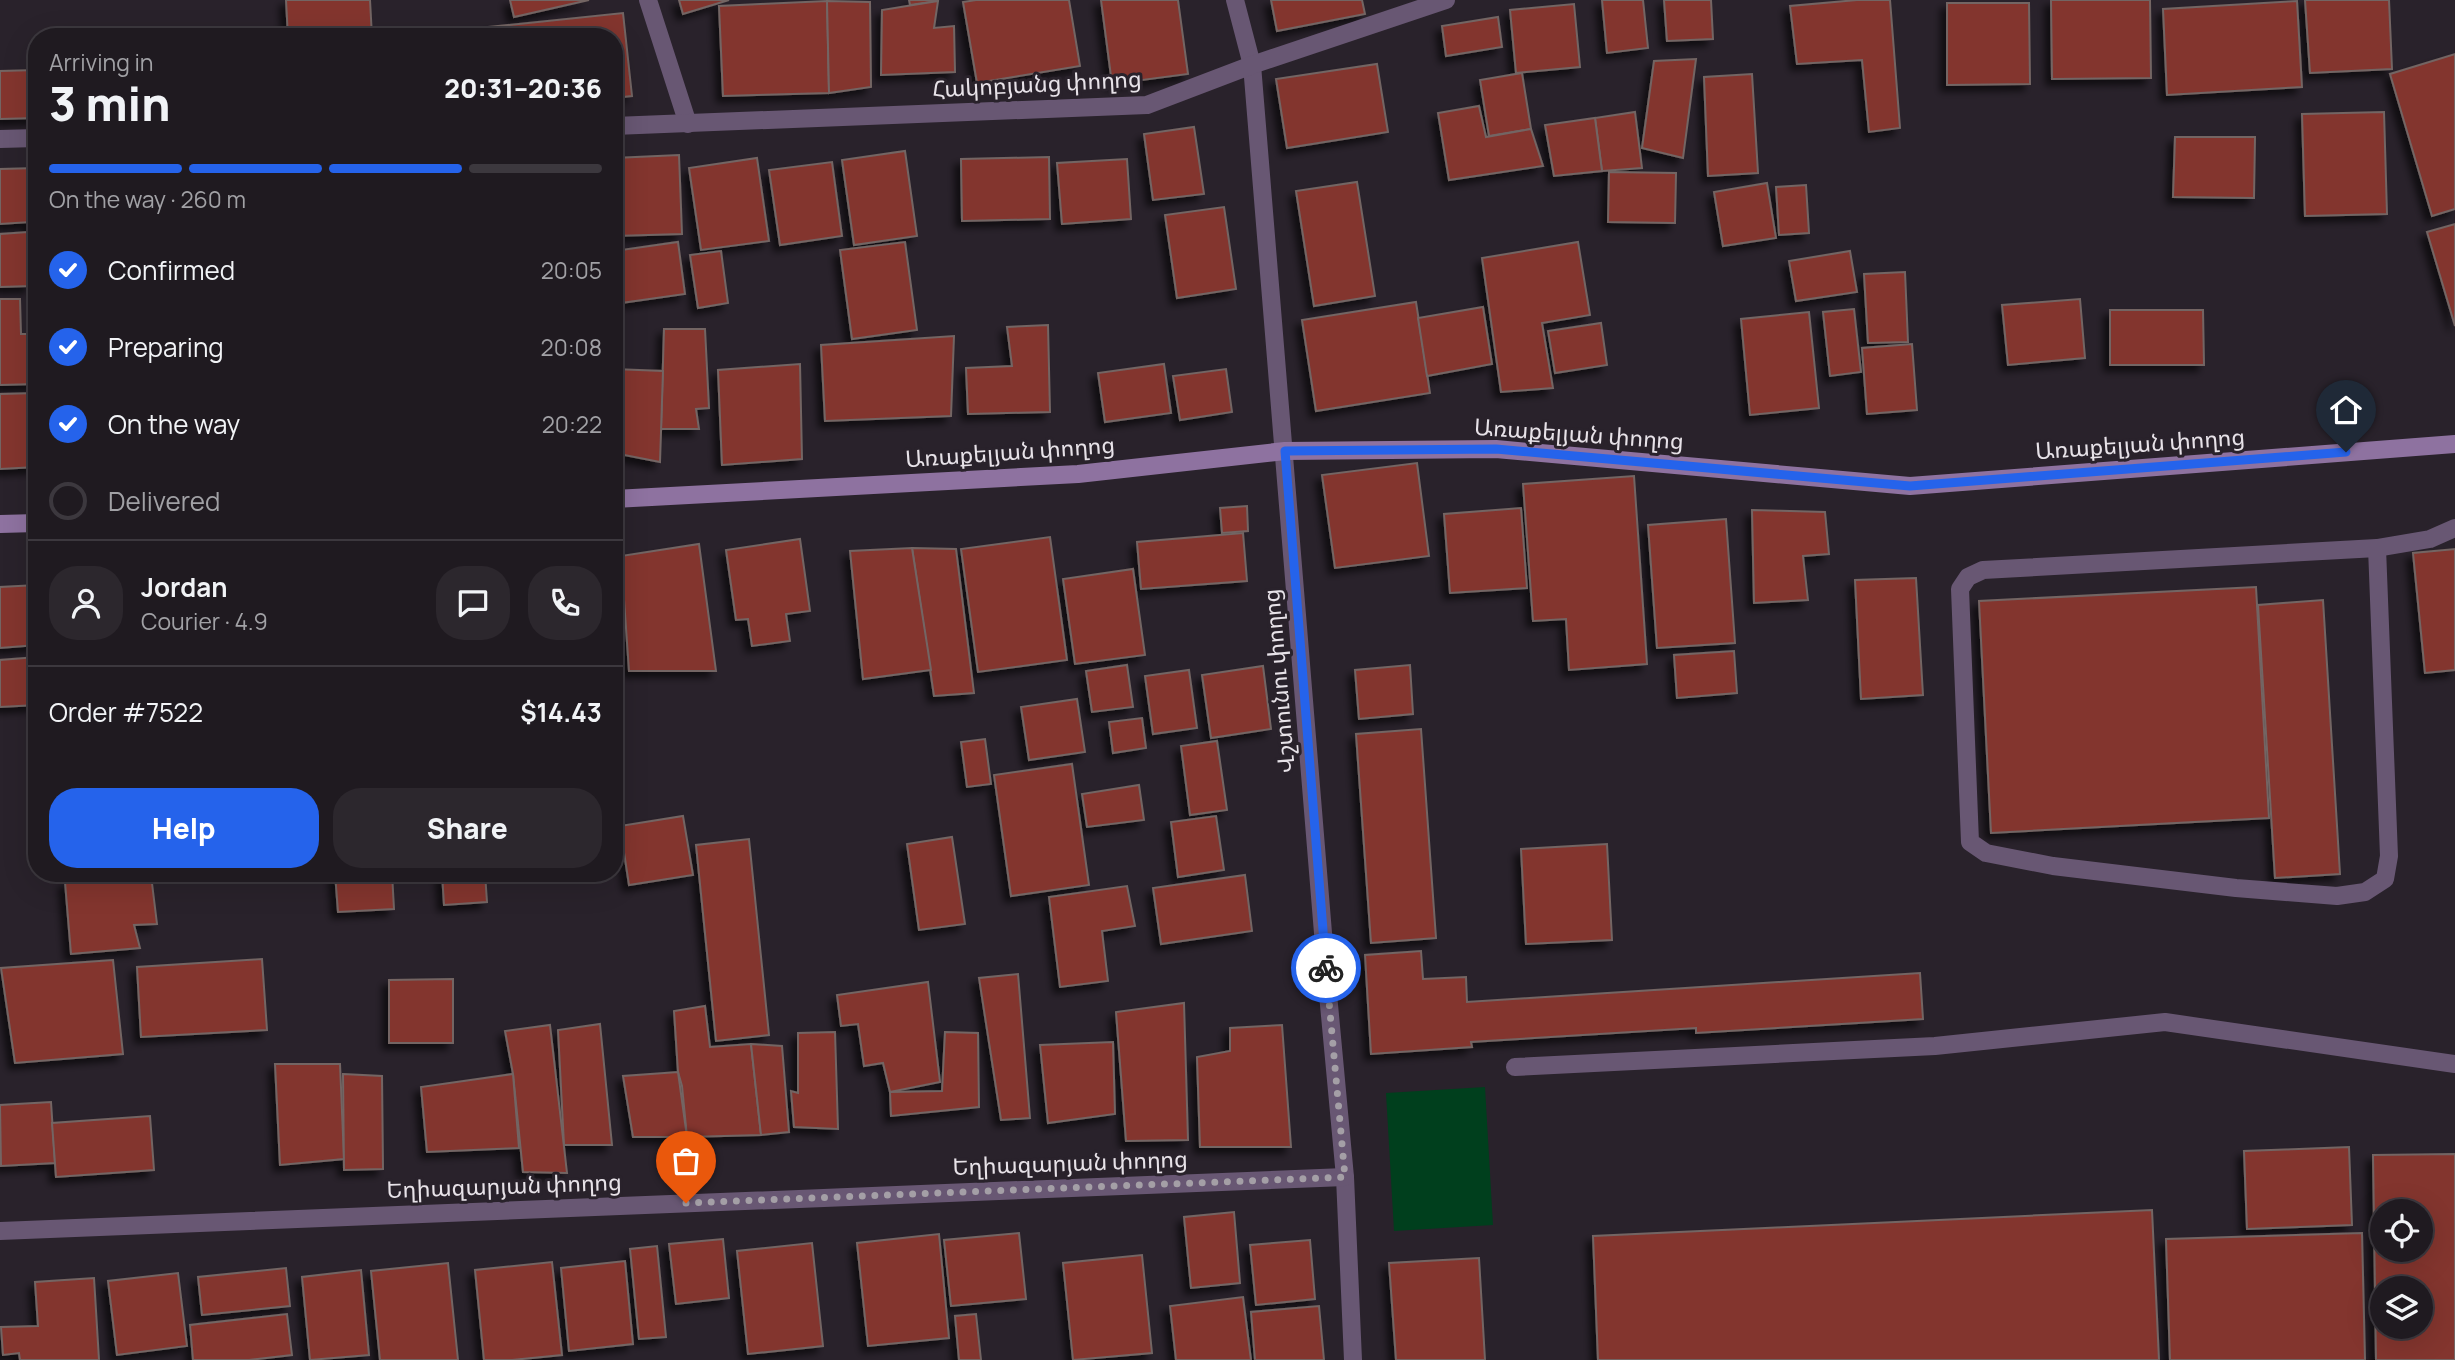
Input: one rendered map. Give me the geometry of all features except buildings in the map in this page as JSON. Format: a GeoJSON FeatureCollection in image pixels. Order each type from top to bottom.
{"type":"FeatureCollection","features":[{"type":"Feature","properties":{"kind":"street"},"geometry":{"type":"LineString","coordinates":[[648,0],[688,124]]}},
{"type":"Feature","properties":{"kind":"street","name":"Վշտունու փողոց"},"geometry":{"type":"LineString","coordinates":[[1234,0],[1252,65],[1345,1177],[1353,1360]]}},
{"type":"Feature","properties":{"kind":"street","name":"Հակոբյանց փողոց"},"geometry":{"type":"LineString","coordinates":[[623,126],[1147,105],[1252,65],[1446,0]]}},
{"type":"Feature","properties":{"kind":"street"},"geometry":{"type":"LineString","coordinates":[[0,139],[28,138]]}},
{"type":"Feature","properties":{"kind":"street","name":"Առաքելյան փողոց"},"geometry":{"type":"LineString","coordinates":[[623,499],[1078,474],[1285,451],[1496,449],[1910,486],[2455,443]]}},
{"type":"Feature","properties":{"kind":"street"},"geometry":{"type":"LineString","coordinates":[[0,524],[28,523]]}},
{"type":"Feature","properties":{"kind":"street"},"geometry":{"type":"LineString","coordinates":[[2377,548],[2389,856],[2385,879],[2365,892],[2337,896],[2236,888],[2053,866],[1986,853],[1970,842],[1960,589],[1968,577],[1983,570],[2377,548],[2430,539],[2455,528]]}},
{"type":"Feature","properties":{"kind":"street"},"geometry":{"type":"LineString","coordinates":[[1514,1067],[1935,1046],[2165,1022],[2455,1064]]}},
{"type":"Feature","properties":{"kind":"street","name":"Եղիազարյան փողոց"},"geometry":{"type":"LineString","coordinates":[[0,1231],[1345,1177]]}},
{"type":"Feature","properties":{"kind":"green space"},"geometry":{"type":"Polygon","coordinates":[[[1485,1087],[1493,1225],[1394,1231],[1386,1093],[1485,1087]]]}},
{"type":"Feature","properties":{"kind":"way so far"},"geometry":{"type":"LineString","coordinates":[[686,1203],[1345,1177],[1326,968]]}},
{"type":"Feature","properties":{"kind":"route"},"geometry":{"type":"LineString","coordinates":[[1326,968],[1285,451],[1496,449],[1910,486],[2346,452]]}}]}
